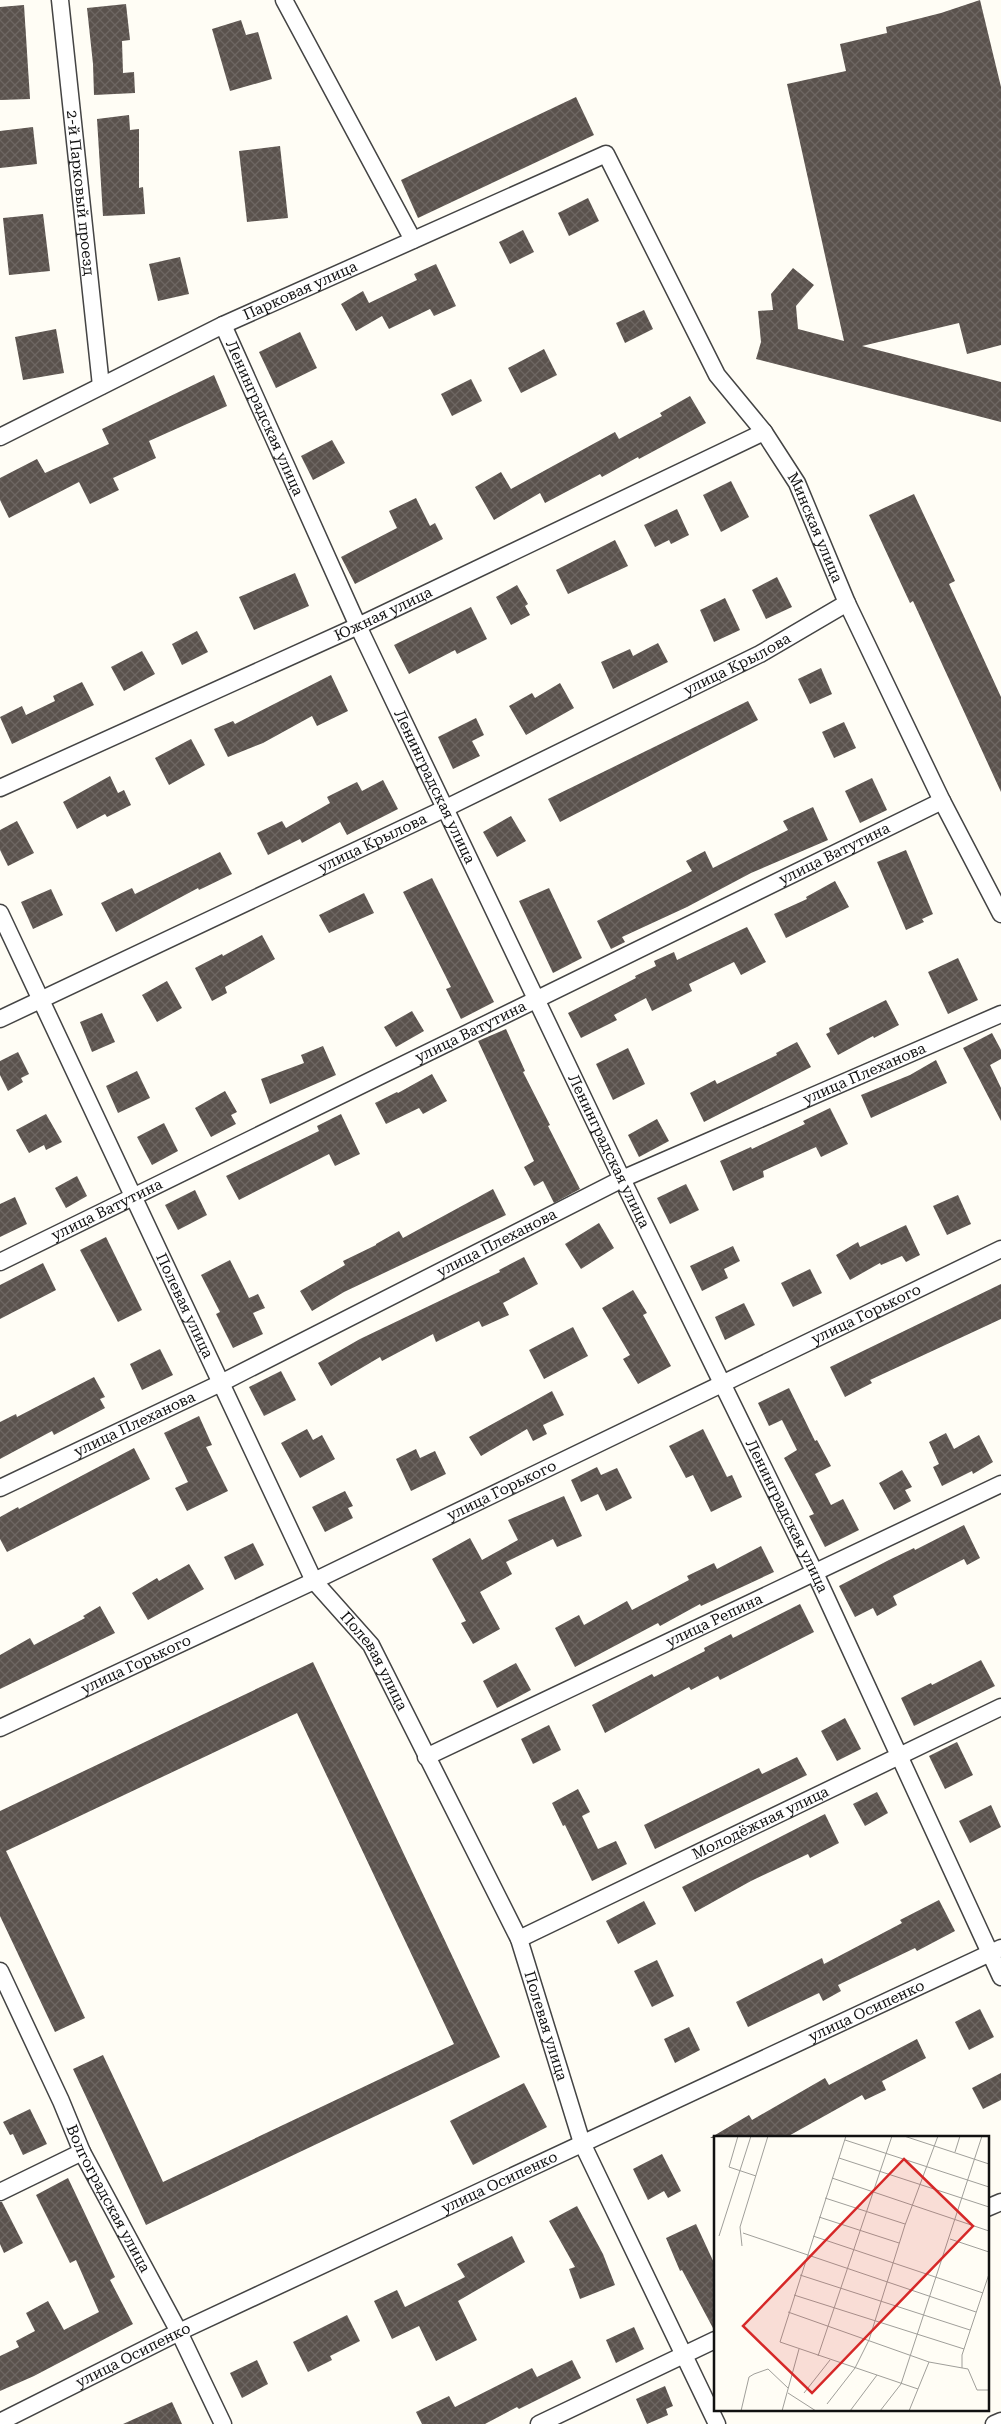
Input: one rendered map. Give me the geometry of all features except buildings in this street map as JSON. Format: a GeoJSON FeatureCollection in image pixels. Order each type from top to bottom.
{"type":"FeatureCollection","features":[{"type":"Feature","properties":{"kind":"street","name":"2-й Парковый проезд"},"geometry":{"type":"LineString","coordinates":[[60,0],[101,386]]}},
{"type":"Feature","properties":{"kind":"street"},"geometry":{"type":"LineString","coordinates":[[284,0],[413,240]]}},
{"type":"Feature","properties":{"kind":"street","name":"Парковая улица"},"geometry":{"type":"LineString","coordinates":[[0,436],[223,325],[606,154]]}},
{"type":"Feature","properties":{"kind":"street","name":"Минская улица"},"geometry":{"type":"LineString","coordinates":[[606,154],[717,375],[764,432],[796,482],[847,603],[942,801],[1001,914]]}},
{"type":"Feature","properties":{"kind":"street","name":"Ленинградская улица"},"geometry":{"type":"LineString","coordinates":[[223,325],[358,626],[622,1179],[815,1573],[900,1755],[995,1951],[1001,1977]]}},
{"type":"Feature","properties":{"kind":"street","name":"Южная улица"},"geometry":{"type":"LineString","coordinates":[[0,788],[358,626],[764,432]]}},
{"type":"Feature","properties":{"kind":"street","name":"улица Крылова"},"geometry":{"type":"LineString","coordinates":[[0,1019],[446,808],[760,654],[847,603]]}},
{"type":"Feature","properties":{"kind":"street","name":"улица Ватутина"},"geometry":{"type":"LineString","coordinates":[[0,1262],[537,1001],[942,801]]}},
{"type":"Feature","properties":{"kind":"street","name":"Полевая улица"},"geometry":{"type":"LineString","coordinates":[[0,913],[314,1581],[371,1645],[519,1939],[582,2143],[717,2424]]}},
{"type":"Feature","properties":{"kind":"street","name":"улица Плеханова"},"geometry":{"type":"LineString","coordinates":[[0,1488],[222,1382],[622,1179],[1001,1014]]}},
{"type":"Feature","properties":{"kind":"street","name":"улица Горького"},"geometry":{"type":"LineString","coordinates":[[0,1728],[314,1581],[1001,1249]]}},
{"type":"Feature","properties":{"kind":"street","name":"улица Репина"},"geometry":{"type":"LineString","coordinates":[[426,1757],[1001,1484]]}},
{"type":"Feature","properties":{"kind":"street","name":"Молодёжная улица"},"geometry":{"type":"LineString","coordinates":[[519,1939],[1001,1707]]}},
{"type":"Feature","properties":{"kind":"street","name":"улица Осипенко"},"geometry":{"type":"LineString","coordinates":[[0,2422],[179,2332],[995,1951]]}},
{"type":"Feature","properties":{"kind":"street","name":"Волгоградская улица"},"geometry":{"type":"LineString","coordinates":[[0,1971],[61,2101],[82,2152],[179,2332],[223,2424]]}},
{"type":"Feature","properties":{"kind":"street"},"geometry":{"type":"LineString","coordinates":[[0,2192],[82,2152]]}},
{"type":"Feature","properties":{"kind":"street"},"geometry":{"type":"LineString","coordinates":[[988,2208],[1001,2202]]}},
{"type":"Feature","properties":{"kind":"street"},"geometry":{"type":"LineString","coordinates":[[539,2424],[714,2340]]}},
{"type":"Feature","properties":{"kind":"street"},"geometry":{"type":"LineString","coordinates":[[994,2424],[1001,2421]]}}]}
